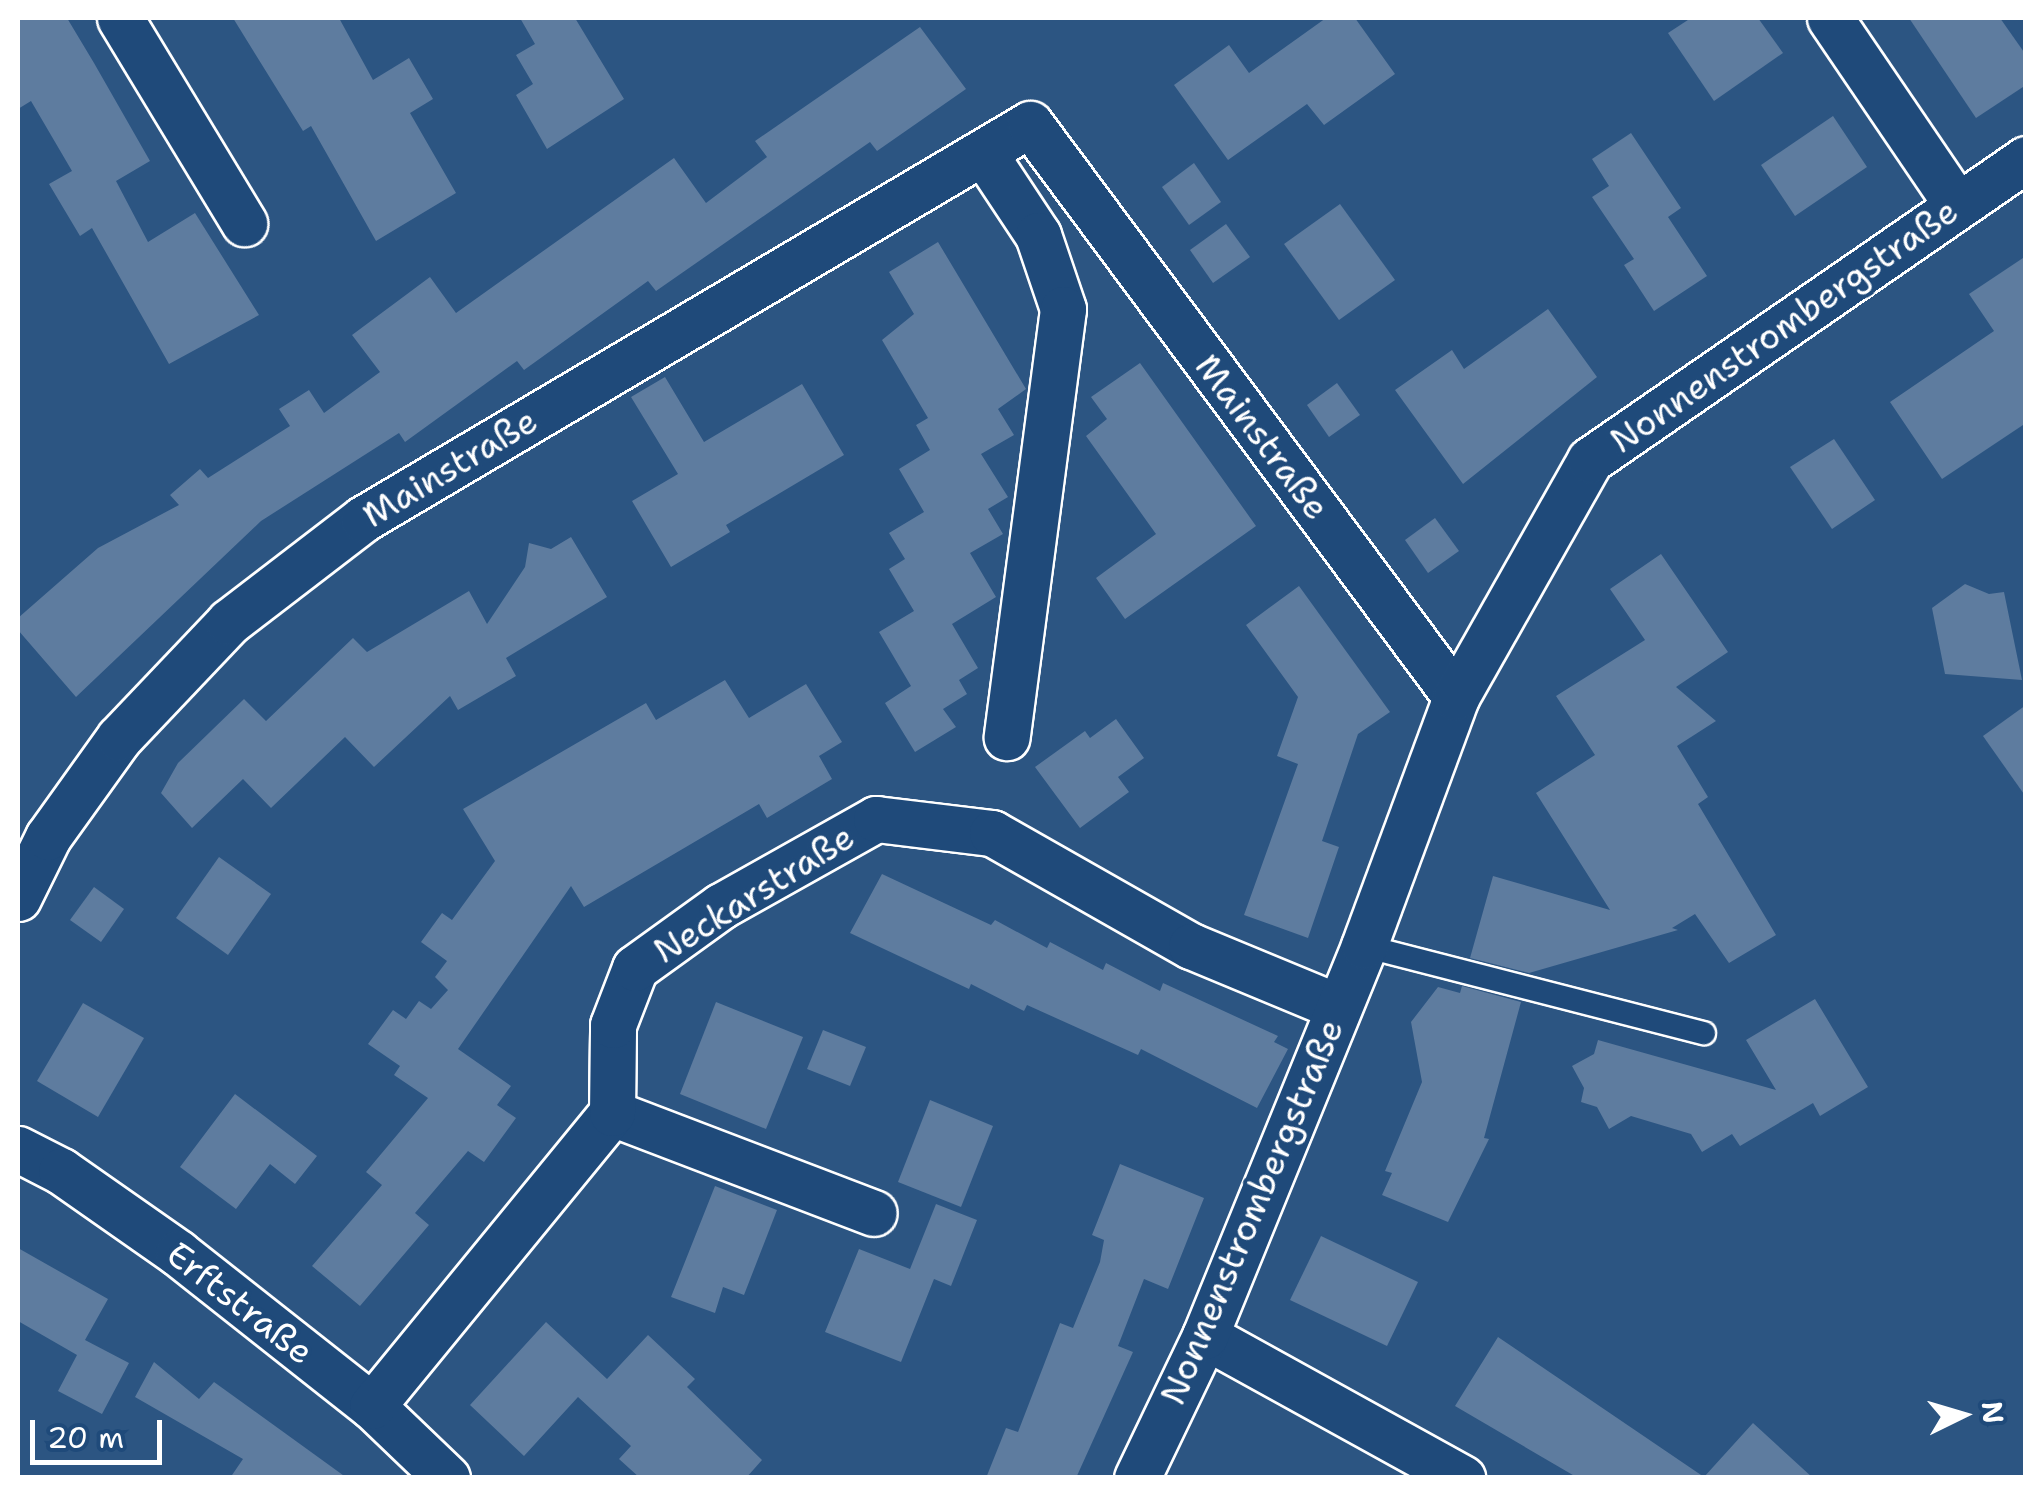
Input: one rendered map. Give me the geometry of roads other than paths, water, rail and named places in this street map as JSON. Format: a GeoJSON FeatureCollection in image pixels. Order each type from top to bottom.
{"type":"FeatureCollection","features":[{"type":"Feature","properties":{"kind":"street"},"geometry":{"type":"LineString","coordinates":[[120,18],[244,223]]}},
{"type":"Feature","properties":{"kind":"street"},"geometry":{"type":"LineString","coordinates":[[1830,18],[1957,205]]}},
{"type":"Feature","properties":{"kind":"street","name":"Mainstraße"},"geometry":{"type":"LineString","coordinates":[[18,898],[48,837],[119,738],[229,622],[363,518],[1030,124],[1456,697]]}},
{"type":"Feature","properties":{"kind":"street"},"geometry":{"type":"LineString","coordinates":[[983,152],[1038,236],[1063,309],[1007,737]]}},
{"type":"Feature","properties":{"kind":"street","name":"Nonnenstrombergstraße"},"geometry":{"type":"LineString","coordinates":[[1137,1478],[1206,1336],[1364,946],[1456,697],[1590,460],[2026,159]]}},
{"type":"Feature","properties":{"kind":"street","name":"Neckarstraße"},"geometry":{"type":"LineString","coordinates":[[612,1113],[612,1025],[635,968],[722,906],[876,819],[992,833],[1191,946],[1338,1006]]}},
{"type":"Feature","properties":{"kind":"street"},"geometry":{"type":"LineString","coordinates":[[372,1406],[612,1113],[874,1213]]}},
{"type":"Feature","properties":{"kind":"street","name":"Erftstraße"},"geometry":{"type":"LineString","coordinates":[[18,1149],[61,1171],[178,1253],[372,1406],[448,1478]]}},
{"type":"Feature","properties":{"kind":"street"},"geometry":{"type":"LineString","coordinates":[[1206,1336],[1462,1478]]}},
{"type":"Feature","properties":{"kind":"lane"},"geometry":{"type":"LineString","coordinates":[[1364,946],[1704,1033]]}}]}
